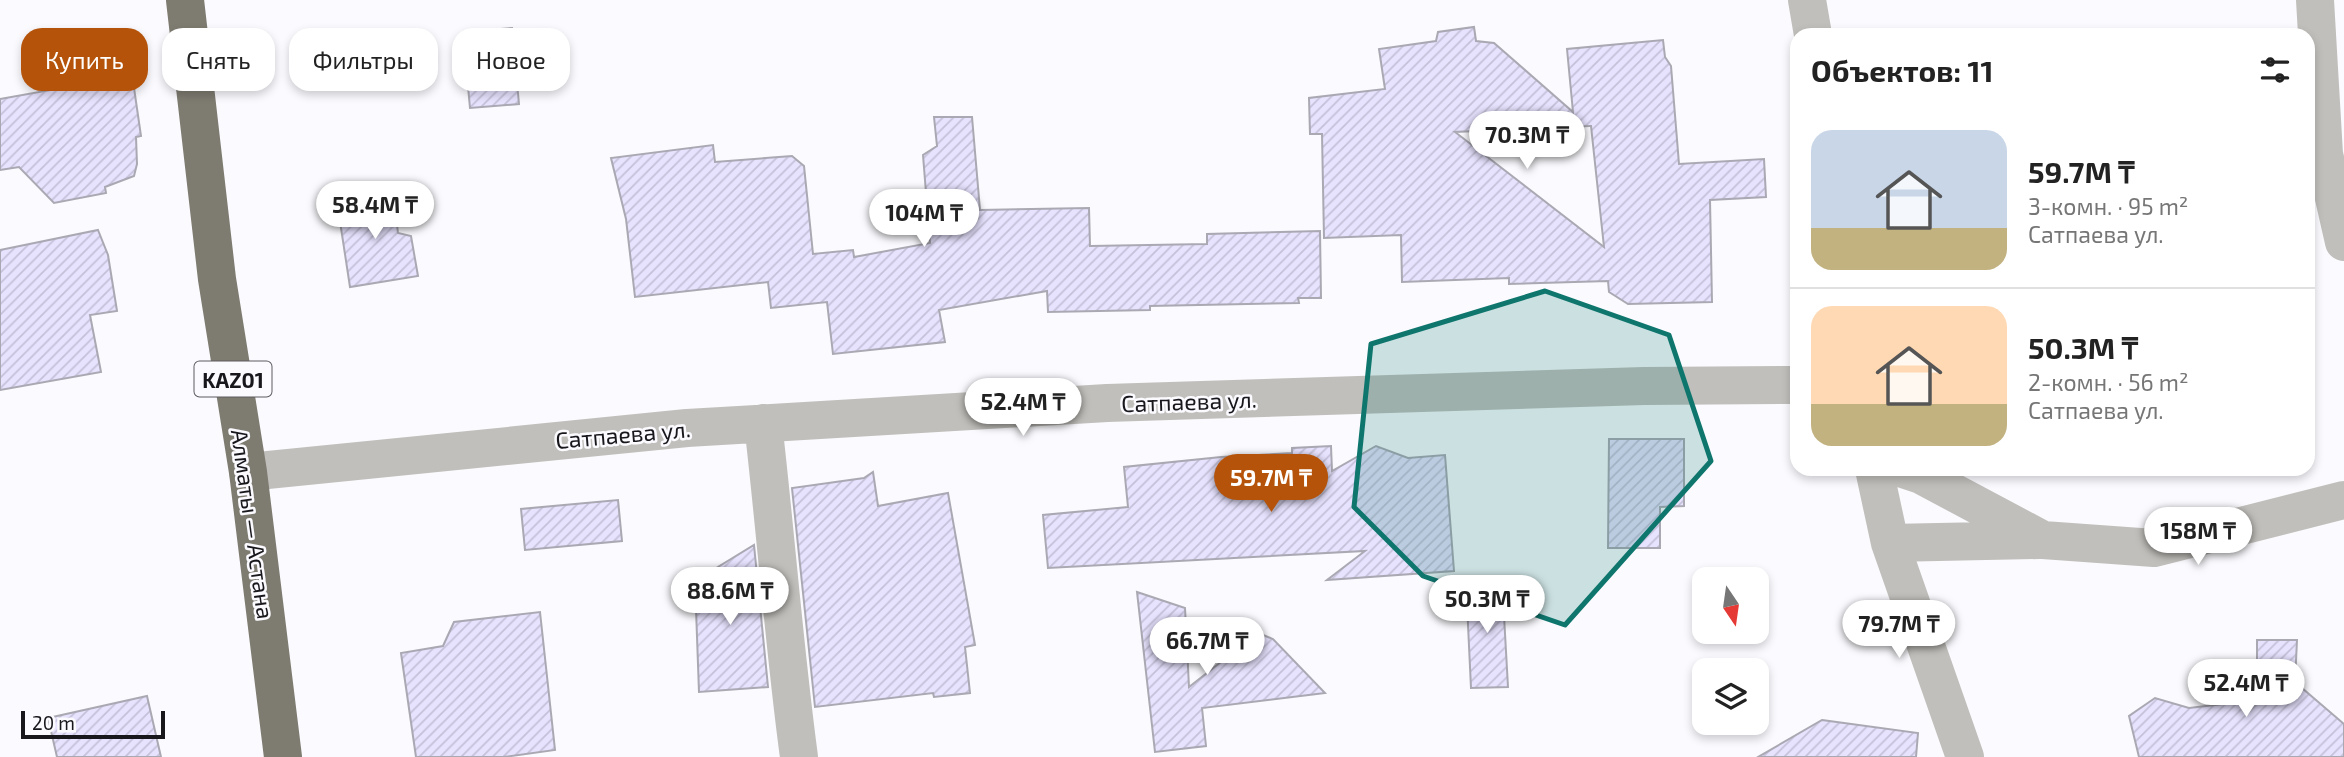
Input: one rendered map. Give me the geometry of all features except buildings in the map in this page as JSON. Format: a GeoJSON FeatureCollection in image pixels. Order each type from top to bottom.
{"type":"FeatureCollection","features":[{"type":"Feature","properties":{"kind":"highway","name":"Алматы — Астана"},"geometry":{"type":"LineString","coordinates":[[185,0],[217,279],[248,472],[283,757]]}},
{"type":"Feature","properties":{"kind":"street"},"geometry":{"type":"LineString","coordinates":[[1807,0],[1812,28]]}},
{"type":"Feature","properties":{"kind":"street"},"geometry":{"type":"LineString","coordinates":[[2325,10],[2324,154],[2344,242]]}},
{"type":"Feature","properties":{"kind":"street","name":"Сатпаева ул."},"geometry":{"type":"LineString","coordinates":[[248,472],[687,428],[1107,403],[1631,387],[1790,385]]}},
{"type":"Feature","properties":{"kind":"street"},"geometry":{"type":"LineString","coordinates":[[763,424],[777,540],[788,676],[799,757]]}},
{"type":"Feature","properties":{"kind":"street"},"geometry":{"type":"LineString","coordinates":[[1876,476],[1891,543],[1965,757]]}},
{"type":"Feature","properties":{"kind":"street"},"geometry":{"type":"LineString","coordinates":[[1922,476],[2042,540]]}},
{"type":"Feature","properties":{"kind":"street"},"geometry":{"type":"LineString","coordinates":[[1891,543],[2042,540],[2154,548],[2344,500]]}},
{"type":"Feature","properties":{"kind":"highlighted area"},"geometry":{"type":"Polygon","coordinates":[[[1545,291],[1669,335],[1711,461],[1565,625],[1423,576],[1354,507],[1371,344],[1545,291]]]}}]}
